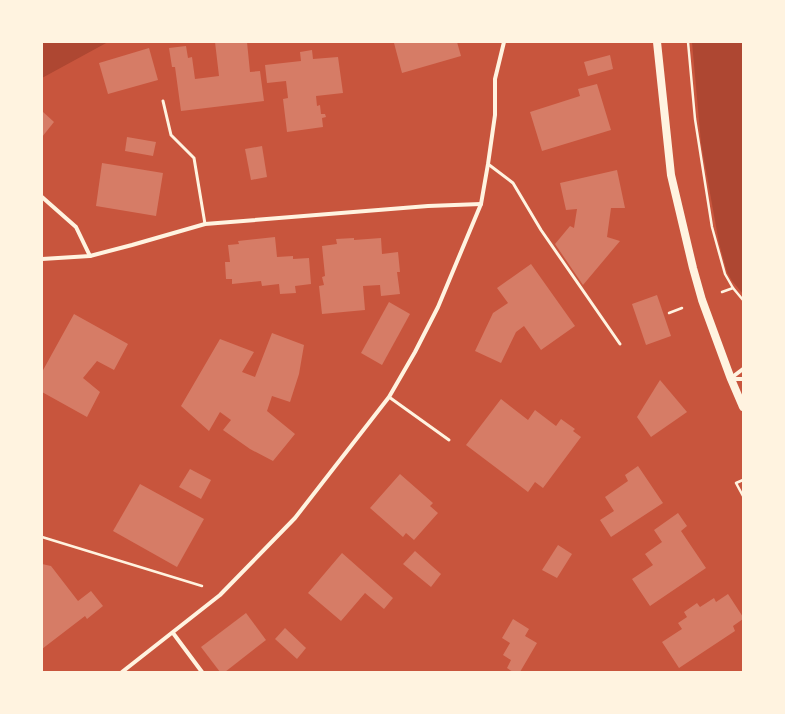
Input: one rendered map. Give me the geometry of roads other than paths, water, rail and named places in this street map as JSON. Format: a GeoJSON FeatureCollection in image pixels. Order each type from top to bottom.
{"type":"FeatureCollection","features":[{"type":"Feature","properties":{"kind":"main road"},"geometry":{"type":"LineString","coordinates":[[657,42],[671,175],[696,280],[731,379],[743,407]]}},
{"type":"Feature","properties":{"kind":"street"},"geometry":{"type":"LineString","coordinates":[[122,672],[220,596],[295,518],[389,398],[438,307],[481,204],[495,115],[495,79],[504,42]]}},
{"type":"Feature","properties":{"kind":"street"},"geometry":{"type":"LineString","coordinates":[[42,197],[76,227],[90,256]]}},
{"type":"Feature","properties":{"kind":"street"},"geometry":{"type":"LineString","coordinates":[[42,259],[90,256],[205,224],[428,206],[481,204]]}},
{"type":"Feature","properties":{"kind":"street"},"geometry":{"type":"LineString","coordinates":[[731,379],[743,369]]}},
{"type":"Feature","properties":{"kind":"street"},"geometry":{"type":"LineString","coordinates":[[731,379],[743,379]]}},
{"type":"Feature","properties":{"kind":"street"},"geometry":{"type":"LineString","coordinates":[[173,633],[202,672]]}},
{"type":"Feature","properties":{"kind":"lane"},"geometry":{"type":"LineString","coordinates":[[163,101],[171,135],[194,158],[205,224]]}},
{"type":"Feature","properties":{"kind":"lane"},"geometry":{"type":"LineString","coordinates":[[488,164],[513,183],[541,230],[620,344]]}},
{"type":"Feature","properties":{"kind":"lane"},"geometry":{"type":"LineString","coordinates":[[389,398],[449,440]]}}]}
